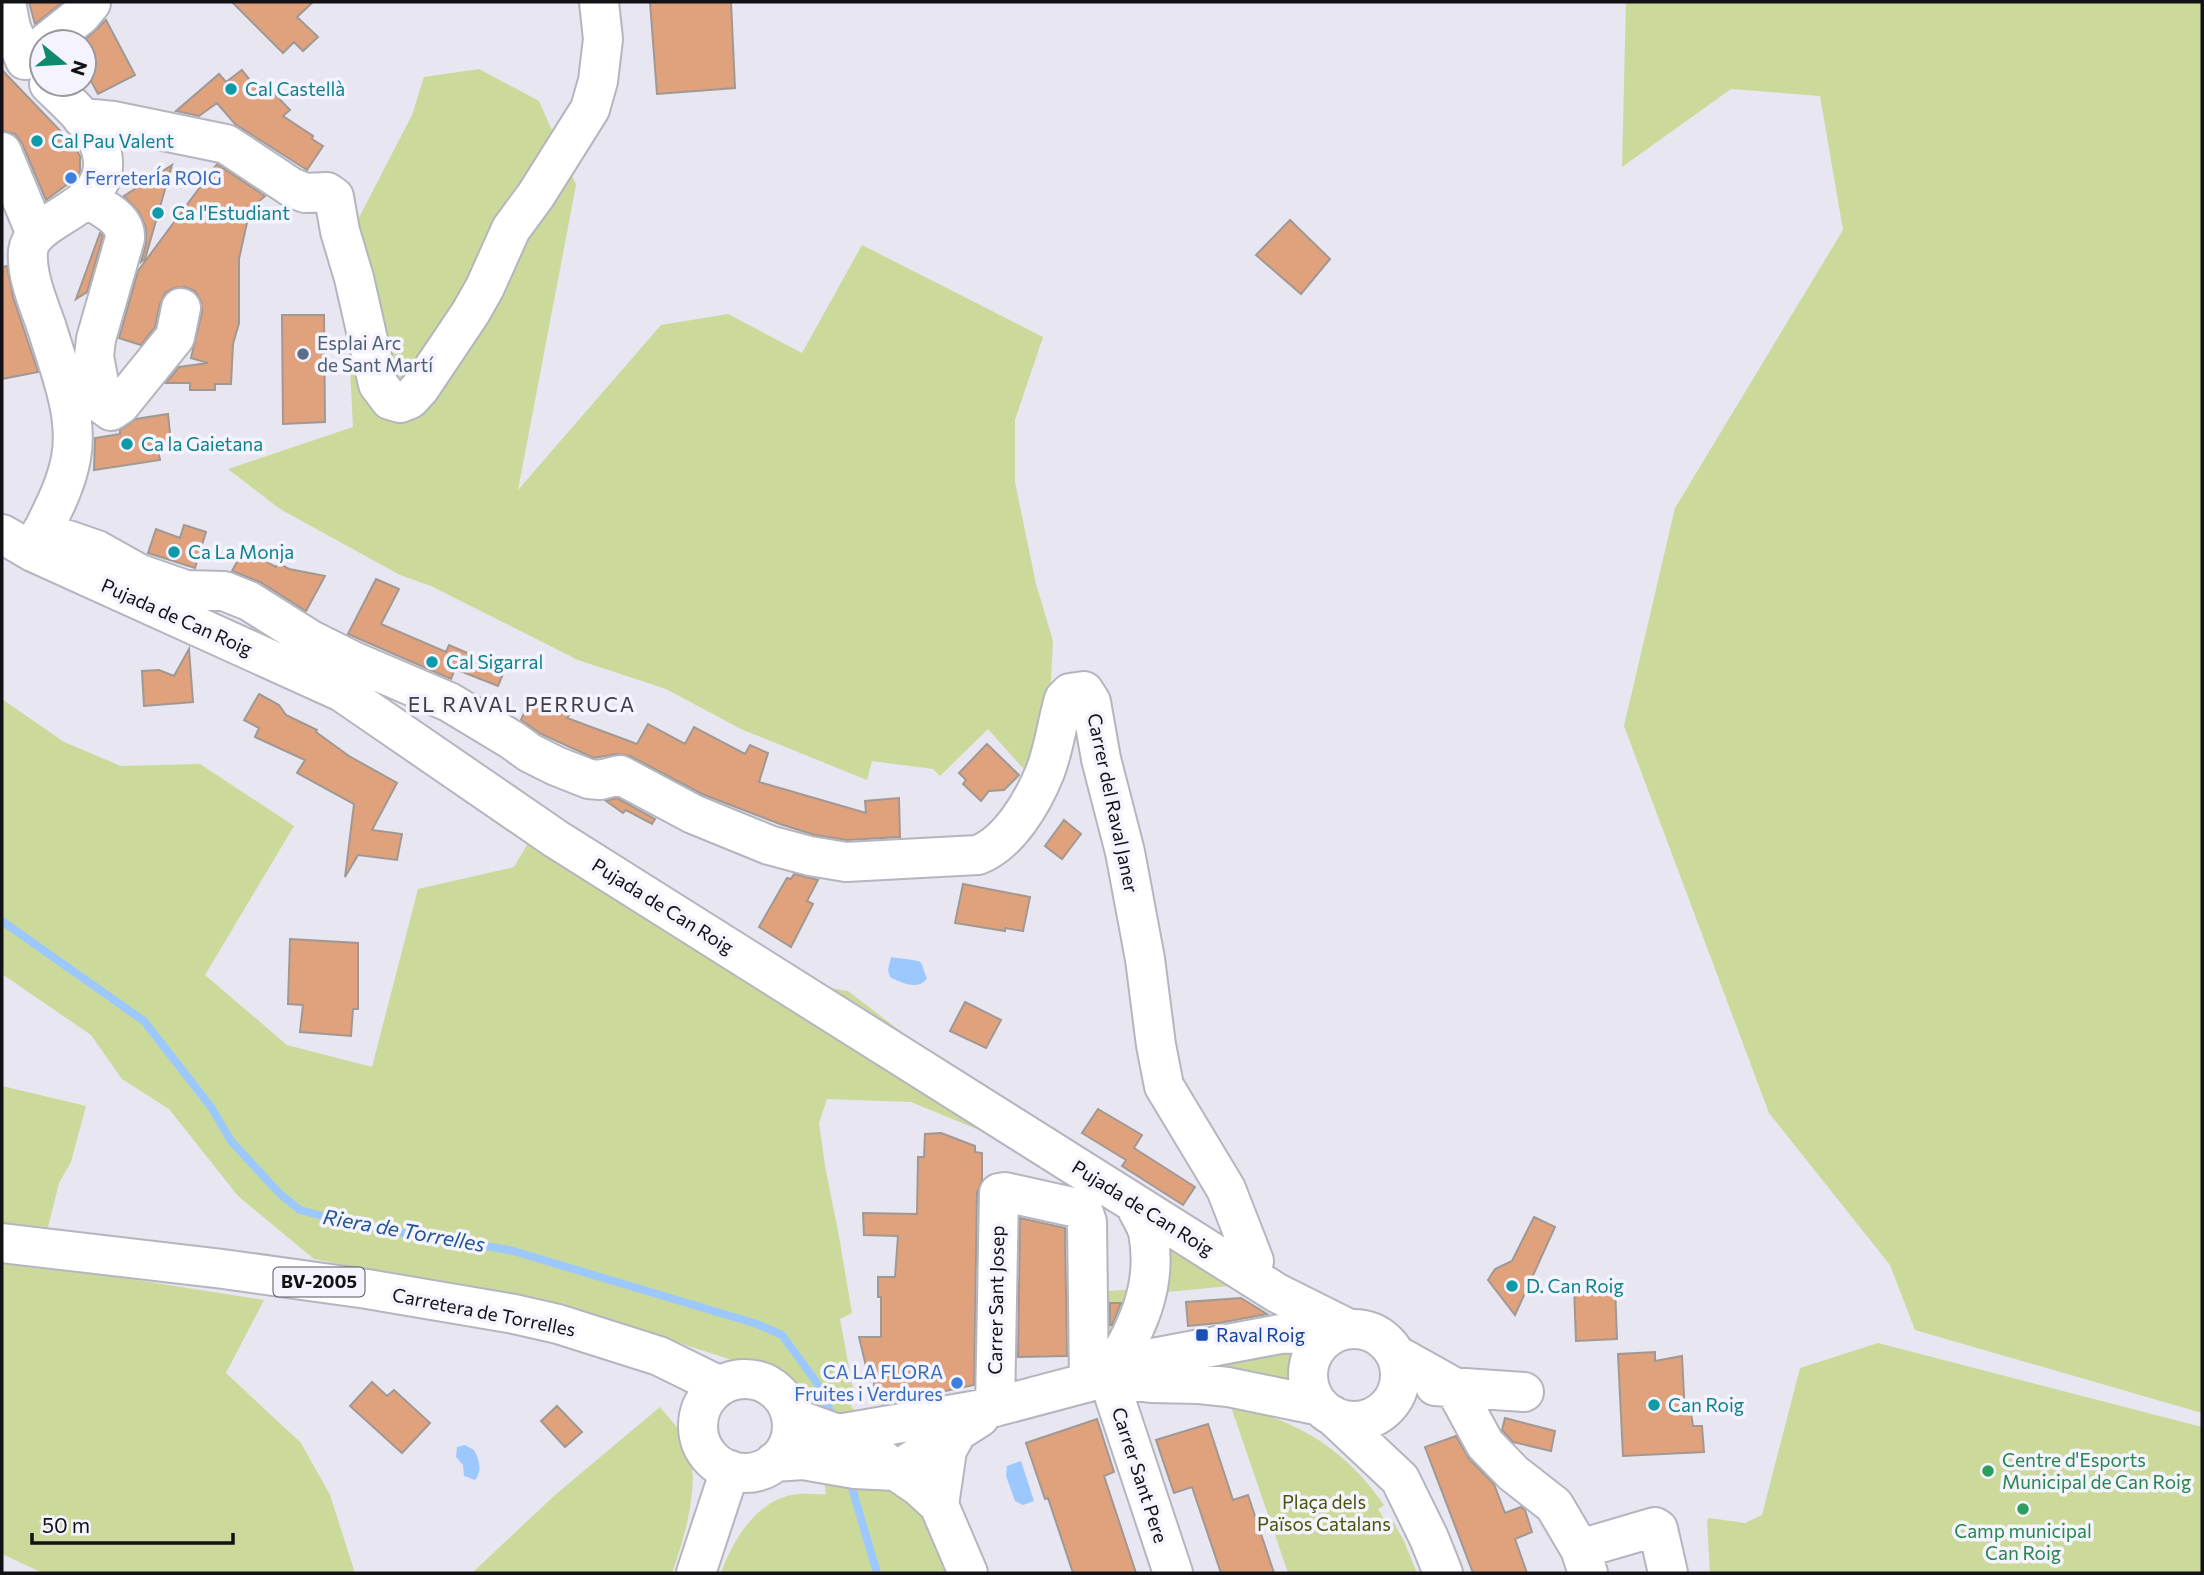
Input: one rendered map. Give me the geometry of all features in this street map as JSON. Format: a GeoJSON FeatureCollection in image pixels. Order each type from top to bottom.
{"type":"FeatureCollection","features":[{"type":"Feature","properties":{"kind":"street"},"geometry":{"type":"LineString","coordinates":[[6,2],[11,28],[28,50]]}},
{"type":"Feature","properties":{"kind":"street"},"geometry":{"type":"LineString","coordinates":[[82,118],[114,121],[226,144],[291,187],[305,193],[327,192],[334,197],[378,384],[390,400],[400,403],[410,399],[420,388],[471,312],[511,229],[536,195],[590,109],[598,81],[602,51],[599,2]]}},
{"type":"Feature","properties":{"kind":"street"},"geometry":{"type":"LineString","coordinates":[[67,28],[91,3]]}},
{"type":"Feature","properties":{"kind":"street"},"geometry":{"type":"LineString","coordinates":[[19,231],[88,199],[99,179],[103,163],[100,145],[66,98]]}},
{"type":"Feature","properties":{"kind":"street"},"geometry":{"type":"LineString","coordinates":[[2,152],[19,231],[28,248],[32,282],[67,394],[72,448],[58,501],[25,539]]}},
{"type":"Feature","properties":{"kind":"street"},"geometry":{"type":"LineString","coordinates":[[88,199],[119,220],[125,228],[125,238],[96,339],[94,356],[103,405],[111,411],[120,405],[175,337],[181,309]]}},
{"type":"Feature","properties":{"kind":"street","name":"Carrer del Raval Janer"},"geometry":{"type":"LineString","coordinates":[[25,539],[97,550],[140,574],[186,590],[224,591],[249,601],[311,640],[352,661],[449,702],[530,753],[565,770],[589,779],[600,780],[620,775],[693,814],[769,845],[846,862],[978,855],[988,851],[1011,830],[1030,803],[1045,772],[1064,699],[1070,693],[1080,690],[1088,693],[1101,759],[1125,852],[1145,959],[1164,1086],[1226,1189],[1264,1284]]}},
{"type":"Feature","properties":{"kind":"street","name":"Pujada de Can Roig"},"geometry":{"type":"LineString","coordinates":[[25,539],[342,692],[556,839],[1134,1203],[1343,1330]]}},
{"type":"Feature","properties":{"kind":"street","name":"Carrer Sant Pere"},"geometry":{"type":"LineString","coordinates":[[999,1193],[1077,1208],[1084,1213],[1087,1222],[1098,1379],[1173,1573]]}},
{"type":"Feature","properties":{"kind":"street","name":"Carrer Sant Josep"},"geometry":{"type":"LineString","coordinates":[[995,1407],[999,1193]]}},
{"type":"Feature","properties":{"kind":"street"},"geometry":{"type":"LineString","coordinates":[[1098,1379],[1135,1329],[1147,1298],[1150,1259],[1147,1230],[1134,1203]]}},
{"type":"Feature","properties":{"kind":"street","name":"Carretera de Torrelles"},"geometry":{"type":"LineString","coordinates":[[2,1243],[223,1269],[441,1300],[558,1324],[659,1356],[720,1386]]}},
{"type":"Feature","properties":{"kind":"street"},"geometry":{"type":"LineString","coordinates":[[1264,1284],[1303,1347],[1310,1387],[1326,1411],[1400,1479]]}},
{"type":"Feature","properties":{"kind":"street"},"geometry":{"type":"LineString","coordinates":[[838,1434],[995,1407],[1098,1379],[1153,1358],[1303,1347],[1343,1330],[1363,1330],[1376,1335],[1395,1354],[1454,1387],[1485,1444],[1513,1473],[1553,1505],[1584,1561],[1655,1527],[1668,1573]]}},
{"type":"Feature","properties":{"kind":"street","name":"Carretera de Torrelles"},"geometry":{"type":"LineString","coordinates":[[630,1348],[690,1410],[709,1456],[730,1470]]}},
{"type":"Feature","properties":{"kind":"street"},"geometry":{"type":"LineString","coordinates":[[1395,1354],[1399,1383],[1392,1420],[1400,1479],[1443,1573]]}},
{"type":"Feature","properties":{"kind":"street"},"geometry":{"type":"LineString","coordinates":[[698,1425],[704,1403],[720,1386],[739,1379],[759,1380],[776,1390],[788,1407],[791,1417],[791,1437],[787,1447],[774,1462]]}},
{"type":"Feature","properties":{"kind":"street"},"geometry":{"type":"LineString","coordinates":[[1098,1379],[1243,1389],[1326,1411],[1349,1420],[1362,1420],[1376,1415],[1395,1397],[1428,1386],[1524,1392]]}},
{"type":"Feature","properties":{"kind":"street"},"geometry":{"type":"LineString","coordinates":[[696,1573],[730,1470],[753,1472],[774,1462],[803,1460],[855,1469],[896,1471],[995,1407]]}},
{"type":"Feature","properties":{"kind":"street"},"geometry":{"type":"LineString","coordinates":[[791,1417],[863,1443],[918,1486],[939,1505],[968,1573]]}},
{"type":"Feature","properties":{"kind":"street"},"geometry":{"type":"LineString","coordinates":[[939,1505],[947,1450],[957,1432]]}},
{"type":"Feature","properties":{"kind":"green space"},"geometry":{"type":"Polygon","coordinates":[[[1626,2],[2202,2],[2202,1413],[1915,1330],[1890,1265],[1769,1113],[1624,726],[1675,508],[1843,230],[1820,96],[1731,89],[1622,167],[1626,2]]]}},
{"type":"Feature","properties":{"kind":"green space"},"geometry":{"type":"Polygon","coordinates":[[[479,69],[539,101],[576,185],[518,490],[661,325],[728,314],[802,353],[862,245],[1043,337],[1015,420],[1015,482],[1036,584],[1053,641],[1050,698],[1030,776],[988,729],[940,776],[933,769],[872,761],[867,780],[741,729],[666,689],[578,660],[431,586],[400,575],[280,509],[228,469],[353,427],[349,349],[350,235],[412,115],[424,77],[479,69]]]}},
{"type":"Feature","properties":{"kind":"green space"},"geometry":{"type":"Polygon","coordinates":[[[2,699],[64,742],[121,766],[200,764],[294,826],[205,975],[287,1045],[372,1067],[418,889],[514,867],[540,823],[808,984],[848,991],[1014,1118],[989,1134],[911,1102],[827,1099],[819,1123],[852,1313],[840,1319],[854,1395],[851,1407],[955,1496],[982,1573],[721,1573],[740,1534],[759,1512],[784,1497],[826,1494],[812,1408],[796,1381],[587,1313],[314,1259],[238,1196],[169,1109],[122,1079],[91,1035],[2,974],[2,699]]]}},
{"type":"Feature","properties":{"kind":"green space"},"geometry":{"type":"Polygon","coordinates":[[[2,1086],[86,1106],[71,1162],[59,1183],[48,1227],[2,1223],[2,1086]]]}},
{"type":"Feature","properties":{"kind":"green space"},"geometry":{"type":"Polygon","coordinates":[[[1159,1240],[1240,1285],[1157,1293],[1159,1240]]]}},
{"type":"Feature","properties":{"kind":"green space"},"geometry":{"type":"Polygon","coordinates":[[[2,1264],[124,1278],[264,1300],[226,1373],[301,1443],[330,1495],[355,1573],[43,1573],[2,1554],[2,1264]]]}},
{"type":"Feature","properties":{"kind":"green space"},"geometry":{"type":"Polygon","coordinates":[[[1135,1289],[1119,1325],[1124,1303],[1097,1304],[1097,1292],[1135,1289]]]}},
{"type":"Feature","properties":{"kind":"green space"},"geometry":{"type":"Polygon","coordinates":[[[1119,1325],[1111,1343],[1097,1326],[1119,1325]]]}},
{"type":"Feature","properties":{"kind":"green space"},"geometry":{"type":"Polygon","coordinates":[[[1274,1343],[1292,1349],[1292,1380],[1286,1384],[1188,1375],[1274,1343]]]}},
{"type":"Feature","properties":{"kind":"green space","name":"Camp municipal Can Roig"},"geometry":{"type":"Polygon","coordinates":[[[1878,1343],[2202,1427],[2202,1573],[1710,1573],[1707,1520],[1709,1518],[1745,1523],[1762,1515],[1800,1368],[1878,1343]]]}},
{"type":"Feature","properties":{"kind":"green space","name":"Plaça dels Països Catalans"},"geometry":{"type":"Polygon","coordinates":[[[1230,1404],[1298,1428],[1335,1452],[1352,1467],[1384,1505],[1378,1509],[1386,1522],[1392,1519],[1417,1573],[1288,1573],[1230,1404]]]}},
{"type":"Feature","properties":{"kind":"green space"},"geometry":{"type":"Polygon","coordinates":[[[660,1407],[684,1438],[690,1453],[692,1470],[687,1524],[672,1573],[472,1573],[555,1495],[660,1407]]]}},
{"type":"Feature","properties":{"kind":"water"},"geometry":{"type":"Polygon","coordinates":[[[891,957],[920,962],[927,978],[915,985],[890,977],[888,970],[891,957]]]}},
{"type":"Feature","properties":{"kind":"water"},"geometry":{"type":"Polygon","coordinates":[[[465,1445],[474,1450],[478,1458],[479,1470],[475,1480],[464,1476],[463,1465],[456,1457],[457,1447],[465,1445]]]}},
{"type":"Feature","properties":{"kind":"water"},"geometry":{"type":"Polygon","coordinates":[[[1021,1461],[1034,1501],[1023,1505],[1015,1501],[1006,1476],[1007,1466],[1021,1461]]]}},
{"type":"Feature","properties":{"kind":"building"},"geometry":{"type":"Polygon","coordinates":[[[29,2],[63,2],[35,24],[29,2]]]}},
{"type":"Feature","properties":{"kind":"building"},"geometry":{"type":"Polygon","coordinates":[[[232,2],[313,2],[297,17],[318,37],[303,51],[294,42],[283,53],[232,2]]]}},
{"type":"Feature","properties":{"kind":"building"},"geometry":{"type":"Polygon","coordinates":[[[650,2],[731,2],[735,88],[657,94],[650,2]]]}},
{"type":"Feature","properties":{"kind":"building"},"geometry":{"type":"Polygon","coordinates":[[[106,20],[135,75],[98,94],[98,28],[106,20]]]}},
{"type":"Feature","properties":{"kind":"building"},"geometry":{"type":"Polygon","coordinates":[[[2,70],[73,144],[80,156],[80,171],[76,178],[46,200],[22,143],[15,134],[2,131],[2,70]]]}},
{"type":"Feature","properties":{"kind":"building"},"geometry":{"type":"Polygon","coordinates":[[[242,70],[260,93],[268,87],[290,110],[283,116],[323,146],[307,170],[235,124],[217,103],[199,116],[176,111],[219,74],[226,82],[242,70]]]}},
{"type":"Feature","properties":{"kind":"building"},"geometry":{"type":"Polygon","coordinates":[[[217,164],[265,196],[250,209],[239,259],[239,323],[233,344],[231,384],[215,384],[215,390],[190,390],[190,383],[166,383],[179,367],[208,363],[191,358],[202,312],[201,301],[195,291],[185,287],[174,288],[165,293],[155,327],[141,345],[119,338],[138,271],[217,164]]]}},
{"type":"Feature","properties":{"kind":"building"},"geometry":{"type":"Polygon","coordinates":[[[172,165],[145,259],[141,262],[146,244],[146,228],[139,212],[124,196],[172,165]]]}},
{"type":"Feature","properties":{"kind":"building"},"geometry":{"type":"Polygon","coordinates":[[[1290,220],[1330,259],[1301,294],[1256,255],[1290,220]]]}},
{"type":"Feature","properties":{"kind":"building"},"geometry":{"type":"Polygon","coordinates":[[[100,233],[103,236],[87,292],[76,299],[100,233]]]}},
{"type":"Feature","properties":{"kind":"building"},"geometry":{"type":"Polygon","coordinates":[[[7,266],[13,297],[38,372],[2,379],[2,267],[7,266]]]}},
{"type":"Feature","properties":{"kind":"building","name":"Esplai Arc de Sant Martí"},"geometry":{"type":"Polygon","coordinates":[[[282,315],[324,315],[325,422],[283,424],[282,315]]]}},
{"type":"Feature","properties":{"kind":"building","name":"Ca la Gaietana"},"geometry":{"type":"Polygon","coordinates":[[[168,414],[171,443],[157,445],[160,460],[94,470],[95,438],[120,434],[120,430],[136,419],[168,414]]]}},
{"type":"Feature","properties":{"kind":"building","name":"Ca La Monja"},"geometry":{"type":"Polygon","coordinates":[[[184,525],[206,532],[195,568],[148,553],[156,529],[180,538],[184,525]]]}},
{"type":"Feature","properties":{"kind":"building"},"geometry":{"type":"Polygon","coordinates":[[[244,549],[276,567],[278,563],[289,569],[325,576],[306,611],[260,582],[232,571],[244,549]]]}},
{"type":"Feature","properties":{"kind":"building"},"geometry":{"type":"Polygon","coordinates":[[[376,579],[399,589],[381,624],[446,652],[449,645],[505,669],[498,686],[455,669],[451,679],[348,634],[376,579]]]}},
{"type":"Feature","properties":{"kind":"building"},"geometry":{"type":"Polygon","coordinates":[[[189,649],[193,702],[144,706],[142,671],[159,670],[174,676],[189,649]]]}},
{"type":"Feature","properties":{"kind":"building"},"geometry":{"type":"Polygon","coordinates":[[[259,694],[279,705],[286,715],[317,730],[316,732],[349,756],[397,783],[372,830],[402,834],[397,860],[358,855],[345,877],[354,804],[297,773],[305,760],[255,737],[259,728],[244,720],[259,694]]]}},
{"type":"Feature","properties":{"kind":"building"},"geometry":{"type":"Polygon","coordinates":[[[530,699],[569,715],[567,718],[637,744],[648,724],[685,744],[694,727],[745,754],[750,745],[768,753],[759,782],[866,813],[865,801],[899,798],[900,837],[847,840],[815,835],[702,794],[630,756],[616,754],[594,758],[541,734],[521,720],[530,699]]]}},
{"type":"Feature","properties":{"kind":"building"},"geometry":{"type":"Polygon","coordinates":[[[987,744],[1019,775],[1004,790],[989,791],[981,801],[963,784],[966,780],[959,773],[987,744]]]}},
{"type":"Feature","properties":{"kind":"building"},"geometry":{"type":"Polygon","coordinates":[[[617,798],[655,819],[652,824],[626,810],[623,813],[606,801],[617,798]]]}},
{"type":"Feature","properties":{"kind":"building"},"geometry":{"type":"Polygon","coordinates":[[[1064,820],[1081,834],[1062,859],[1045,846],[1064,820]]]}},
{"type":"Feature","properties":{"kind":"building"},"geometry":{"type":"Polygon","coordinates":[[[794,874],[818,880],[807,901],[813,904],[791,947],[759,927],[787,878],[791,879],[794,874]]]}},
{"type":"Feature","properties":{"kind":"building"},"geometry":{"type":"Polygon","coordinates":[[[963,884],[1030,897],[1023,931],[1005,928],[1005,931],[955,923],[963,884]]]}},
{"type":"Feature","properties":{"kind":"building"},"geometry":{"type":"Polygon","coordinates":[[[290,939],[358,943],[358,1009],[353,1009],[351,1036],[300,1032],[303,1005],[288,1004],[290,939]]]}},
{"type":"Feature","properties":{"kind":"building"},"geometry":{"type":"Polygon","coordinates":[[[965,1002],[1001,1020],[986,1048],[950,1031],[965,1002]]]}},
{"type":"Feature","properties":{"kind":"building"},"geometry":{"type":"Polygon","coordinates":[[[1098,1109],[1142,1135],[1134,1148],[1195,1187],[1183,1205],[1122,1166],[1126,1160],[1082,1133],[1098,1109]]]}},
{"type":"Feature","properties":{"kind":"building"},"geometry":{"type":"Polygon","coordinates":[[[941,1133],[975,1146],[975,1152],[982,1153],[982,1180],[977,1193],[974,1385],[883,1404],[874,1394],[874,1371],[867,1370],[859,1337],[881,1337],[878,1277],[895,1277],[898,1236],[864,1235],[863,1213],[917,1214],[918,1157],[924,1157],[925,1134],[941,1133]]]}},
{"type":"Feature","properties":{"kind":"building"},"geometry":{"type":"Polygon","coordinates":[[[1534,1217],[1555,1227],[1515,1315],[1488,1280],[1495,1269],[1512,1261],[1534,1217]]]}},
{"type":"Feature","properties":{"kind":"building"},"geometry":{"type":"Polygon","coordinates":[[[1020,1218],[1065,1228],[1067,1356],[1018,1357],[1020,1218]]]}},
{"type":"Feature","properties":{"kind":"building"},"geometry":{"type":"Polygon","coordinates":[[[1615,1285],[1617,1339],[1576,1341],[1574,1287],[1615,1285]]]}},
{"type":"Feature","properties":{"kind":"building"},"geometry":{"type":"Polygon","coordinates":[[[1241,1298],[1267,1314],[1188,1326],[1186,1302],[1241,1298]]]}},
{"type":"Feature","properties":{"kind":"building"},"geometry":{"type":"Polygon","coordinates":[[[1110,1303],[1121,1303],[1112,1325],[1110,1325],[1110,1303]]]}},
{"type":"Feature","properties":{"kind":"building","name":"Can Roig"},"geometry":{"type":"Polygon","coordinates":[[[1655,1352],[1655,1361],[1682,1356],[1685,1415],[1691,1413],[1693,1426],[1702,1426],[1704,1452],[1623,1456],[1618,1354],[1655,1352]]]}},
{"type":"Feature","properties":{"kind":"building"},"geometry":{"type":"Polygon","coordinates":[[[372,1382],[387,1396],[394,1390],[430,1423],[402,1453],[350,1406],[372,1382]]]}},
{"type":"Feature","properties":{"kind":"building"},"geometry":{"type":"Polygon","coordinates":[[[557,1406],[582,1432],[565,1447],[541,1421],[557,1406]]]}},
{"type":"Feature","properties":{"kind":"building"},"geometry":{"type":"Polygon","coordinates":[[[1505,1418],[1555,1431],[1551,1451],[1513,1442],[1502,1430],[1505,1418]]]}},
{"type":"Feature","properties":{"kind":"building"},"geometry":{"type":"Polygon","coordinates":[[[1097,1419],[1114,1472],[1104,1476],[1136,1573],[1073,1573],[1026,1443],[1097,1419]]]}},
{"type":"Feature","properties":{"kind":"building"},"geometry":{"type":"Polygon","coordinates":[[[1208,1424],[1233,1500],[1248,1495],[1274,1573],[1221,1573],[1192,1487],[1174,1493],[1156,1440],[1208,1424]]]}},
{"type":"Feature","properties":{"kind":"building"},"geometry":{"type":"Polygon","coordinates":[[[1456,1436],[1469,1459],[1494,1484],[1505,1513],[1521,1507],[1525,1510],[1532,1532],[1515,1539],[1527,1573],[1473,1573],[1425,1447],[1456,1436]]]}},
{"type":"Feature","properties":{"kind":"waterway","name":"Riera de Torrelles"},"geometry":{"type":"LineString","coordinates":[[2,921],[144,1021],[211,1107],[231,1141],[281,1195],[300,1210],[359,1226],[510,1250],[757,1324],[782,1335],[817,1383],[831,1413]]}},
{"type":"Feature","properties":{"kind":"waterway","name":"Riera de Torrelles"},"geometry":{"type":"LineString","coordinates":[[850,1481],[877,1573]]}},
{"type":"Feature","properties":{"kind":"place","name":"Cal Castellà"},"geometry":{"type":"Point","coordinates":[231,89]}},
{"type":"Feature","properties":{"kind":"place","name":"Cal Pau Valent"},"geometry":{"type":"Point","coordinates":[37,141]}},
{"type":"Feature","properties":{"kind":"place","name":"FerreterÍa ROIG"},"geometry":{"type":"Point","coordinates":[71,178]}},
{"type":"Feature","properties":{"kind":"place","name":"Ca l'Estudiant"},"geometry":{"type":"Point","coordinates":[158,213]}},
{"type":"Feature","properties":{"kind":"place","name":"Esplai Arc de Sant Martí"},"geometry":{"type":"Point","coordinates":[303,354]}},
{"type":"Feature","properties":{"kind":"place","name":"Ca la Gaietana"},"geometry":{"type":"Point","coordinates":[127,444]}},
{"type":"Feature","properties":{"kind":"place","name":"Ca La Monja"},"geometry":{"type":"Point","coordinates":[174,552]}},
{"type":"Feature","properties":{"kind":"place","name":"Cal Sigarral"},"geometry":{"type":"Point","coordinates":[432,662]}},
{"type":"Feature","properties":{"kind":"place","name":"D. Can Roig"},"geometry":{"type":"Point","coordinates":[1512,1286]}},
{"type":"Feature","properties":{"kind":"place","name":"Raval Roig"},"geometry":{"type":"Point","coordinates":[1202,1335]}},
{"type":"Feature","properties":{"kind":"place","name":"CA LA FLORA Fruites i Verdures"},"geometry":{"type":"Point","coordinates":[957,1383]}},
{"type":"Feature","properties":{"kind":"place","name":"Can Roig"},"geometry":{"type":"Point","coordinates":[1654,1405]}},
{"type":"Feature","properties":{"kind":"place","name":"Centre d'Esports Municipal de Can Roig"},"geometry":{"type":"Point","coordinates":[1988,1471]}},
{"type":"Feature","properties":{"kind":"place","name":"Camp municipal Can Roig"},"geometry":{"type":"Point","coordinates":[2023,1509]}},
{"type":"Feature","properties":{"kind":"district","name":"EL RAVAL PERRUCA"},"geometry":{"type":"Point","coordinates":[522,705]}}]}
